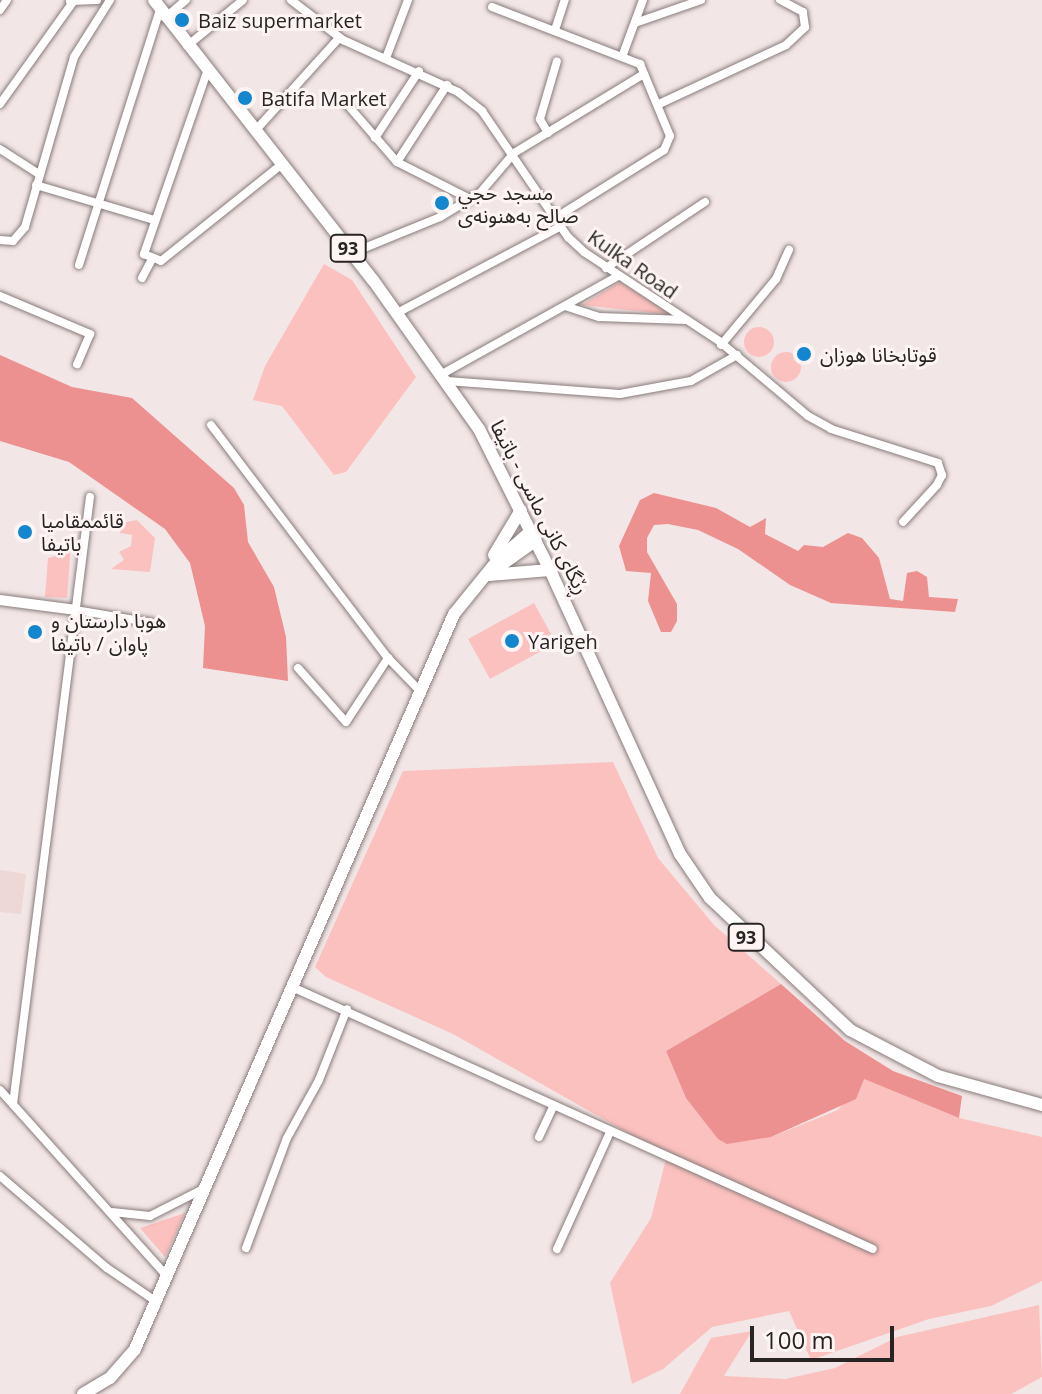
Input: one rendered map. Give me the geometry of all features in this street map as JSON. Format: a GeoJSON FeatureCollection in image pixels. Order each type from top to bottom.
{"type":"FeatureCollection","features":[{"type":"Feature","properties":{"kind":"main road","name":"ڕێگای کانی ماسی - باتيفا"},"geometry":{"type":"LineString","coordinates":[[160,9],[186,47],[282,164],[397,313],[495,456],[680,854],[718,907],[850,1030],[890,1055],[998,1096],[1042,1105]]}},
{"type":"Feature","properties":{"kind":"main road"},"geometry":{"type":"LineString","coordinates":[[486,575],[521,510]]}},
{"type":"Feature","properties":{"kind":"main road"},"geometry":{"type":"LineString","coordinates":[[83,1394],[110,1378],[135,1349],[454,614],[486,575],[533,536]]}},
{"type":"Feature","properties":{"kind":"main road"},"geometry":{"type":"LineString","coordinates":[[486,575],[550,570]]}},
{"type":"Feature","properties":{"kind":"street"},"geometry":{"type":"LineString","coordinates":[[0,10],[7,0]]}},
{"type":"Feature","properties":{"kind":"street"},"geometry":{"type":"LineString","coordinates":[[0,104],[70,1],[97,0]]}},
{"type":"Feature","properties":{"kind":"street"},"geometry":{"type":"LineString","coordinates":[[2,243],[13,241],[25,227],[74,57],[110,0]]}},
{"type":"Feature","properties":{"kind":"street"},"geometry":{"type":"LineString","coordinates":[[79,265],[160,9],[186,0]]}},
{"type":"Feature","properties":{"kind":"street"},"geometry":{"type":"LineString","coordinates":[[186,47],[243,0]]}},
{"type":"Feature","properties":{"kind":"street"},"geometry":{"type":"LineString","coordinates":[[386,58],[408,0]]}},
{"type":"Feature","properties":{"kind":"street"},"geometry":{"type":"LineString","coordinates":[[555,30],[565,0]]}},
{"type":"Feature","properties":{"kind":"street"},"geometry":{"type":"LineString","coordinates":[[622,57],[643,0]]}},
{"type":"Feature","properties":{"kind":"street"},"geometry":{"type":"LineString","coordinates":[[635,23],[701,0]]}},
{"type":"Feature","properties":{"kind":"street"},"geometry":{"type":"LineString","coordinates":[[659,104],[786,45],[805,27],[803,12],[780,0]]}},
{"type":"Feature","properties":{"kind":"street","name":"Kulka Road"},"geometry":{"type":"LineString","coordinates":[[294,1],[339,38],[447,85],[482,111],[514,153],[561,226],[606,268],[737,355],[831,429],[938,463],[942,475],[937,485],[903,522]]}},
{"type":"Feature","properties":{"kind":"street"},"geometry":{"type":"LineString","coordinates":[[492,7],[640,64],[659,104],[669,144],[555,218]]}},
{"type":"Feature","properties":{"kind":"street"},"geometry":{"type":"LineString","coordinates":[[255,131],[339,38]]}},
{"type":"Feature","properties":{"kind":"street"},"geometry":{"type":"LineString","coordinates":[[548,133],[540,119],[557,61]]}},
{"type":"Feature","properties":{"kind":"street"},"geometry":{"type":"LineString","coordinates":[[375,138],[419,71]]}},
{"type":"Feature","properties":{"kind":"street"},"geometry":{"type":"LineString","coordinates":[[207,72],[144,254],[151,261],[161,261],[282,164]]}},
{"type":"Feature","properties":{"kind":"street"},"geometry":{"type":"LineString","coordinates":[[352,253],[470,199],[514,153],[644,74]]}},
{"type":"Feature","properties":{"kind":"street"},"geometry":{"type":"LineString","coordinates":[[397,162],[447,85]]}},
{"type":"Feature","properties":{"kind":"street"},"geometry":{"type":"LineString","coordinates":[[346,103],[397,162],[470,199]]}},
{"type":"Feature","properties":{"kind":"street"},"geometry":{"type":"LineString","coordinates":[[0,149],[39,174]]}},
{"type":"Feature","properties":{"kind":"street"},"geometry":{"type":"LineString","coordinates":[[36,185],[154,220]]}},
{"type":"Feature","properties":{"kind":"street"},"geometry":{"type":"LineString","coordinates":[[606,268],[705,202]]}},
{"type":"Feature","properties":{"kind":"street"},"geometry":{"type":"LineString","coordinates":[[397,313],[561,226]]}},
{"type":"Feature","properties":{"kind":"street"},"geometry":{"type":"LineString","coordinates":[[722,345],[776,279],[789,250]]}},
{"type":"Feature","properties":{"kind":"street"},"geometry":{"type":"LineString","coordinates":[[142,278],[151,261]]}},
{"type":"Feature","properties":{"kind":"street"},"geometry":{"type":"LineString","coordinates":[[444,378],[618,276]]}},
{"type":"Feature","properties":{"kind":"street"},"geometry":{"type":"LineString","coordinates":[[0,296],[90,334],[77,364]]}},
{"type":"Feature","properties":{"kind":"street"},"geometry":{"type":"LineString","coordinates":[[565,306],[599,317],[687,320]]}},
{"type":"Feature","properties":{"kind":"street"},"geometry":{"type":"LineString","coordinates":[[444,378],[620,394],[691,381],[737,355]]}},
{"type":"Feature","properties":{"kind":"street"},"geometry":{"type":"LineString","coordinates":[[211,425],[388,658],[420,691]]}},
{"type":"Feature","properties":{"kind":"street"},"geometry":{"type":"LineString","coordinates":[[13,1104],[90,497]]}},
{"type":"Feature","properties":{"kind":"street"},"geometry":{"type":"LineString","coordinates":[[0,600],[153,623]]}},
{"type":"Feature","properties":{"kind":"street"},"geometry":{"type":"LineString","coordinates":[[298,668],[346,722],[388,658]]}},
{"type":"Feature","properties":{"kind":"street"},"geometry":{"type":"LineString","coordinates":[[292,987],[347,1009],[553,1107],[873,1249]]}},
{"type":"Feature","properties":{"kind":"street"},"geometry":{"type":"LineString","coordinates":[[246,1248],[287,1138],[319,1080],[347,1009]]}},
{"type":"Feature","properties":{"kind":"street"},"geometry":{"type":"LineString","coordinates":[[0,1090],[168,1278]]}},
{"type":"Feature","properties":{"kind":"street"},"geometry":{"type":"LineString","coordinates":[[539,1137],[553,1107]]}},
{"type":"Feature","properties":{"kind":"street"},"geometry":{"type":"LineString","coordinates":[[557,1249],[610,1132]]}},
{"type":"Feature","properties":{"kind":"street"},"geometry":{"type":"LineString","coordinates":[[0,1176],[107,1268],[157,1302]]}},
{"type":"Feature","properties":{"kind":"street"},"geometry":{"type":"LineString","coordinates":[[110,1211],[150,1216],[204,1189]]}},
{"type":"Feature","properties":{"kind":"shaded area"},"geometry":{"type":"Polygon","coordinates":[[[324,264],[352,280],[416,377],[346,472],[334,475],[282,406],[253,400],[265,366],[324,264]]]}},
{"type":"Feature","properties":{"kind":"shaded area"},"geometry":{"type":"Polygon","coordinates":[[[620,282],[673,315],[582,305],[620,282]]]}},
{"type":"Feature","properties":{"kind":"shaded area"},"geometry":{"type":"Polygon","coordinates":[[[759,327],[770,331],[774,342],[770,353],[759,357],[748,353],[744,342],[748,331],[759,327]]]}},
{"type":"Feature","properties":{"kind":"shaded area"},"geometry":{"type":"Polygon","coordinates":[[[786,352],[797,356],[801,367],[797,378],[786,382],[775,378],[771,367],[775,356],[786,352]]]}},
{"type":"Feature","properties":{"kind":"shaded area"},"geometry":{"type":"Polygon","coordinates":[[[0,355],[72,387],[132,398],[234,488],[244,505],[248,542],[274,587],[286,637],[288,681],[203,668],[205,626],[190,563],[165,529],[69,462],[0,441],[0,355]]]}},
{"type":"Feature","properties":{"kind":"shaded area"},"geometry":{"type":"Polygon","coordinates":[[[654,493],[716,508],[750,527],[766,518],[765,534],[798,551],[804,545],[823,547],[848,533],[862,538],[879,558],[890,599],[903,601],[907,573],[917,571],[927,577],[929,597],[958,599],[955,612],[831,603],[790,585],[738,549],[698,530],[668,524],[654,525],[647,538],[647,552],[677,604],[677,621],[671,632],[661,632],[648,601],[651,573],[626,571],[619,546],[640,500],[654,493]]]}},
{"type":"Feature","properties":{"kind":"shaded area"},"geometry":{"type":"Polygon","coordinates":[[[137,520],[155,538],[150,572],[111,569],[124,560],[119,552],[131,546],[132,535],[120,533],[122,523],[137,520]]]}},
{"type":"Feature","properties":{"kind":"shaded area"},"geometry":{"type":"Polygon","coordinates":[[[71,544],[67,598],[45,597],[48,558],[63,554],[71,544]]]}},
{"type":"Feature","properties":{"kind":"shaded area","name":"Yarigeh"},"geometry":{"type":"Polygon","coordinates":[[[534,603],[556,643],[490,679],[468,639],[534,603]]]}},
{"type":"Feature","properties":{"kind":"shaded area"},"geometry":{"type":"Polygon","coordinates":[[[613,762],[658,858],[714,925],[781,984],[666,1051],[686,1098],[771,1137],[838,1110],[864,1079],[959,1118],[1042,1137],[1042,1281],[991,1306],[929,1319],[811,1360],[789,1311],[712,1327],[663,1369],[632,1384],[610,1283],[651,1218],[667,1155],[453,1034],[326,977],[315,967],[403,771],[613,762]]]}},
{"type":"Feature","properties":{"kind":"shaded area"},"geometry":{"type":"Polygon","coordinates":[[[0,870],[26,874],[21,914],[0,912],[0,870]]]}},
{"type":"Feature","properties":{"kind":"shaded area"},"geometry":{"type":"Polygon","coordinates":[[[781,984],[845,1041],[893,1071],[962,1096],[959,1118],[864,1079],[856,1099],[771,1137],[727,1144],[718,1139],[686,1098],[666,1051],[781,984]]]}},
{"type":"Feature","properties":{"kind":"shaded area"},"geometry":{"type":"Polygon","coordinates":[[[185,1213],[165,1257],[140,1228],[185,1213]]]}},
{"type":"Feature","properties":{"kind":"shaded area"},"geometry":{"type":"Polygon","coordinates":[[[1039,1305],[1042,1377],[1011,1394],[680,1394],[711,1338],[752,1331],[724,1376],[785,1379],[835,1368],[897,1337],[1039,1305]]]}},
{"type":"Feature","properties":{"kind":"place","name":"Baiz supermarket"},"geometry":{"type":"Point","coordinates":[182,20]}},
{"type":"Feature","properties":{"kind":"place","name":"Batifa Market"},"geometry":{"type":"Point","coordinates":[245,98]}},
{"type":"Feature","properties":{"kind":"place","name":"مسجد حجي صالح بەھنونەی"},"geometry":{"type":"Point","coordinates":[442,203]}},
{"type":"Feature","properties":{"kind":"place","name":"قوتابخانا هوزان"},"geometry":{"type":"Point","coordinates":[804,354]}},
{"type":"Feature","properties":{"kind":"place","name":"قائممقاميا باتيفا"},"geometry":{"type":"Point","coordinates":[25,532]}},
{"type":"Feature","properties":{"kind":"place","name":"هوبا دارستان و پاوان / باتيفا"},"geometry":{"type":"Point","coordinates":[35,632]}},
{"type":"Feature","properties":{"kind":"place","name":"Yarigeh"},"geometry":{"type":"Point","coordinates":[512,641]}}]}
